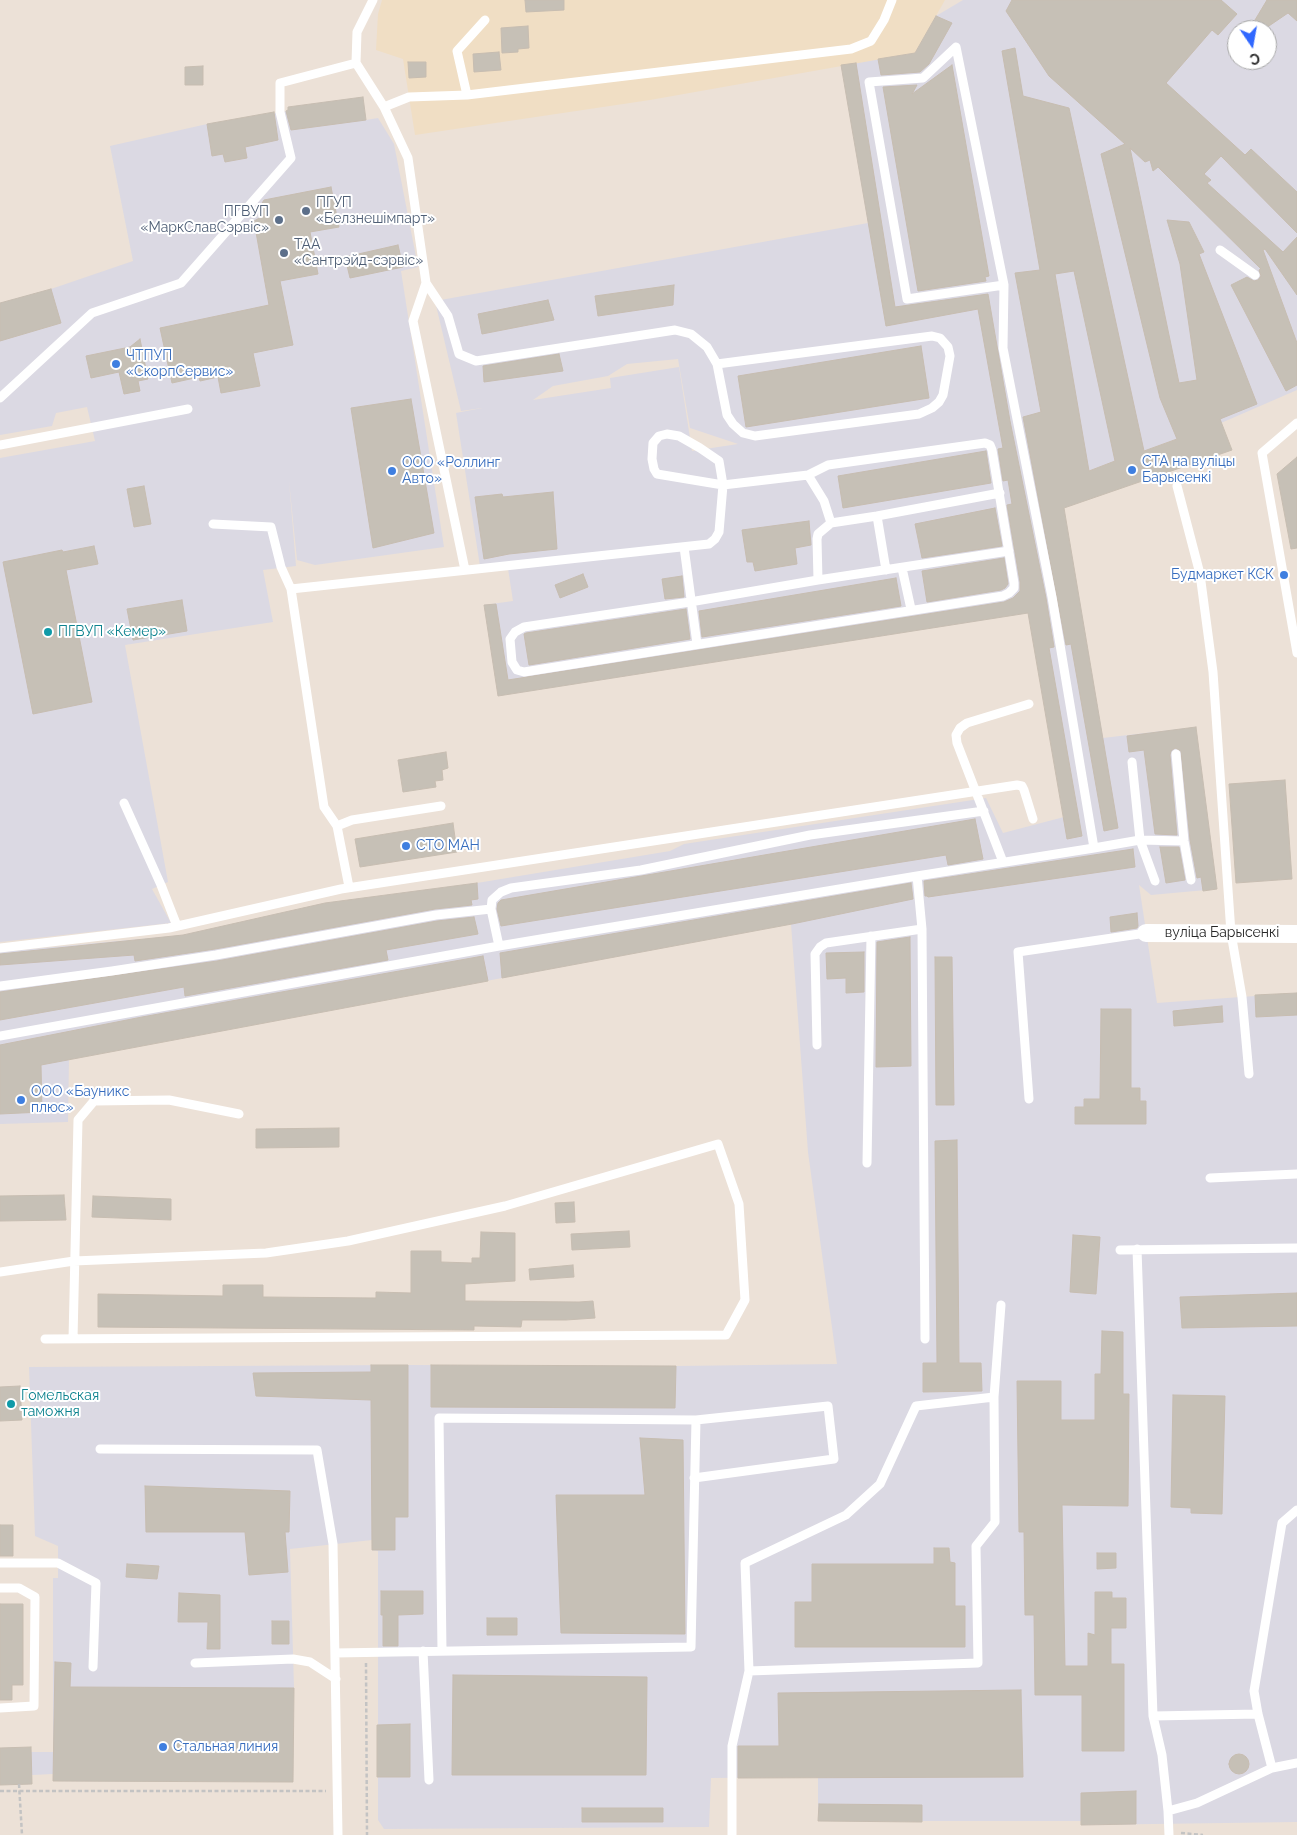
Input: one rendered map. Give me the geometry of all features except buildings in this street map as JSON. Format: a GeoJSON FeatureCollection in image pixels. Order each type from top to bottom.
{"type":"FeatureCollection","features":[{"type":"Feature","properties":{"kind":"street","name":"вуліца Барысенкі"},"geometry":{"type":"LineString","coordinates":[[1146,933],[1297,934]]}},
{"type":"Feature","properties":{"kind":"lane"},"geometry":{"type":"LineString","coordinates":[[373,0],[357,32],[356,63],[384,106],[408,158],[426,283],[448,316],[459,354],[476,361],[675,330],[691,334],[707,347],[718,364],[727,415],[743,433],[755,436],[919,414],[932,408],[943,395],[950,356],[948,347],[940,338],[932,336],[718,364]]}},
{"type":"Feature","properties":{"kind":"lane"},"geometry":{"type":"LineString","coordinates":[[384,106],[409,97],[467,95],[851,49],[870,41],[884,20],[892,0]]}},
{"type":"Feature","properties":{"kind":"lane"},"geometry":{"type":"LineString","coordinates":[[467,95],[457,51],[485,20]]}},
{"type":"Feature","properties":{"kind":"lane"},"geometry":{"type":"LineString","coordinates":[[1004,285],[907,300],[869,82],[922,78],[956,47],[1004,285],[1003,348],[1052,597],[1094,848]]}},
{"type":"Feature","properties":{"kind":"lane"},"geometry":{"type":"LineString","coordinates":[[0,398],[92,313],[181,283],[290,158],[280,112],[280,83],[356,63]]}},
{"type":"Feature","properties":{"kind":"lane"},"geometry":{"type":"LineString","coordinates":[[1220,250],[1255,275]]}},
{"type":"Feature","properties":{"kind":"lane"},"geometry":{"type":"LineString","coordinates":[[426,283],[413,321],[465,570]]}},
{"type":"Feature","properties":{"kind":"lane"},"geometry":{"type":"LineString","coordinates":[[0,445],[188,409]]}},
{"type":"Feature","properties":{"kind":"lane"},"geometry":{"type":"LineString","coordinates":[[1297,423],[1262,453],[1297,653]]}},
{"type":"Feature","properties":{"kind":"lane"},"geometry":{"type":"LineString","coordinates":[[290,589],[708,544],[720,532],[724,485],[719,461],[679,436],[667,434],[659,436],[653,443],[652,459],[657,474],[724,485],[808,475],[828,465],[985,442],[990,445],[992,450],[1000,493],[1014,583],[1014,588],[1010,593],[1003,596],[911,609],[524,672],[517,670],[512,662],[510,639],[515,632],[524,627],[1009,551]]}},
{"type":"Feature","properties":{"kind":"lane"},"geometry":{"type":"LineString","coordinates":[[808,475],[824,501],[831,523]]}},
{"type":"Feature","properties":{"kind":"lane"},"geometry":{"type":"LineString","coordinates":[[1177,486],[1200,574],[1213,672],[1231,933],[1242,997],[1249,1074]]}},
{"type":"Feature","properties":{"kind":"lane"},"geometry":{"type":"LineString","coordinates":[[818,580],[816,539],[818,534],[831,523],[1000,493]]}},
{"type":"Feature","properties":{"kind":"lane"},"geometry":{"type":"LineString","coordinates":[[877,516],[886,570]]}},
{"type":"Feature","properties":{"kind":"lane"},"geometry":{"type":"LineString","coordinates":[[213,524],[271,527],[281,568],[290,589],[324,806],[337,826],[349,887]]}},
{"type":"Feature","properties":{"kind":"lane"},"geometry":{"type":"LineString","coordinates":[[684,547],[697,644]]}},
{"type":"Feature","properties":{"kind":"lane"},"geometry":{"type":"LineString","coordinates":[[902,568],[911,609]]}},
{"type":"Feature","properties":{"kind":"lane"},"geometry":{"type":"LineString","coordinates":[[1003,862],[956,735],[960,728],[967,724],[1028,704]]}},
{"type":"Feature","properties":{"kind":"lane"},"geometry":{"type":"LineString","coordinates":[[1176,754],[1184,841],[1191,880]]}},
{"type":"Feature","properties":{"kind":"lane"},"geometry":{"type":"LineString","coordinates":[[1132,762],[1140,840],[1155,881]]}},
{"type":"Feature","properties":{"kind":"lane"},"geometry":{"type":"LineString","coordinates":[[0,948],[177,926],[349,887],[1017,785],[1022,786],[1024,790],[1033,819]]}},
{"type":"Feature","properties":{"kind":"lane"},"geometry":{"type":"LineString","coordinates":[[124,803],[161,885],[177,926]]}},
{"type":"Feature","properties":{"kind":"lane"},"geometry":{"type":"LineString","coordinates":[[337,826],[352,820],[441,806]]}},
{"type":"Feature","properties":{"kind":"lane"},"geometry":{"type":"LineString","coordinates":[[499,946],[491,909],[492,900],[495,896],[510,888],[641,870],[810,835],[984,811]]}},
{"type":"Feature","properties":{"kind":"lane"},"geometry":{"type":"LineString","coordinates":[[0,1036],[499,946],[917,876],[1140,840],[1184,841]]}},
{"type":"Feature","properties":{"kind":"lane"},"geometry":{"type":"LineString","coordinates":[[917,876],[922,929],[925,1339]]}},
{"type":"Feature","properties":{"kind":"lane"},"geometry":{"type":"LineString","coordinates":[[0,986],[225,953],[436,915],[491,909]]}},
{"type":"Feature","properties":{"kind":"lane"},"geometry":{"type":"LineString","coordinates":[[817,1045],[816,954],[820,947],[826,943],[922,929]]}},
{"type":"Feature","properties":{"kind":"lane"},"geometry":{"type":"LineString","coordinates":[[1029,1099],[1018,952],[1146,933]]}},
{"type":"Feature","properties":{"kind":"lane"},"geometry":{"type":"LineString","coordinates":[[867,1163],[870,936]]}},
{"type":"Feature","properties":{"kind":"lane"},"geometry":{"type":"LineString","coordinates":[[74,1339],[78,1120],[94,1101],[169,1100],[239,1114]]}},
{"type":"Feature","properties":{"kind":"lane"},"geometry":{"type":"LineString","coordinates":[[0,1272],[74,1261],[266,1253],[348,1241],[505,1206],[718,1144],[739,1204],[745,1300],[726,1335],[45,1339]]}},
{"type":"Feature","properties":{"kind":"lane"},"geometry":{"type":"LineString","coordinates":[[1210,1178],[1297,1174]]}},
{"type":"Feature","properties":{"kind":"lane"},"geometry":{"type":"LineString","coordinates":[[1120,1250],[1297,1248]]}},
{"type":"Feature","properties":{"kind":"lane"},"geometry":{"type":"LineString","coordinates":[[1137,1249],[1153,1716],[1162,1755],[1169,1834]]}},
{"type":"Feature","properties":{"kind":"lane"},"geometry":{"type":"LineString","coordinates":[[749,1671],[978,1663],[976,1546],[995,1522],[994,1398],[1001,1305]]}},
{"type":"Feature","properties":{"kind":"lane"},"geometry":{"type":"LineString","coordinates":[[732,1835],[732,1746],[749,1671],[745,1563],[846,1515],[880,1484],[916,1406],[994,1398]]}},
{"type":"Feature","properties":{"kind":"lane"},"geometry":{"type":"LineString","coordinates":[[442,1651],[439,1418],[696,1420],[828,1406],[834,1459],[694,1478]]}},
{"type":"Feature","properties":{"kind":"lane"},"geometry":{"type":"LineString","coordinates":[[335,1653],[691,1647],[696,1420]]}},
{"type":"Feature","properties":{"kind":"lane"},"geometry":{"type":"LineString","coordinates":[[100,1448],[317,1450],[333,1544],[338,1835]]}},
{"type":"Feature","properties":{"kind":"lane"},"geometry":{"type":"LineString","coordinates":[[1272,1768],[1254,1691],[1282,1523],[1297,1510]]}},
{"type":"Feature","properties":{"kind":"lane"},"geometry":{"type":"LineString","coordinates":[[0,1563],[58,1563],[96,1583],[93,1667]]}},
{"type":"Feature","properties":{"kind":"lane"},"geometry":{"type":"LineString","coordinates":[[0,1588],[19,1588],[35,1597],[34,1706],[0,1708]]}},
{"type":"Feature","properties":{"kind":"lane"},"geometry":{"type":"LineString","coordinates":[[423,1651],[429,1780]]}},
{"type":"Feature","properties":{"kind":"lane"},"geometry":{"type":"LineString","coordinates":[[195,1663],[293,1659],[310,1662],[336,1679]]}},
{"type":"Feature","properties":{"kind":"lane"},"geometry":{"type":"LineString","coordinates":[[1153,1716],[1258,1714]]}},
{"type":"Feature","properties":{"kind":"lane"},"geometry":{"type":"LineString","coordinates":[[1168,1812],[1197,1803],[1272,1768],[1297,1763]]}},
{"type":"Feature","properties":{"kind":"path"},"geometry":{"type":"LineString","coordinates":[[366,1652],[367,1835]]}},
{"type":"Feature","properties":{"kind":"path"},"geometry":{"type":"LineString","coordinates":[[19,1784],[22,1835]]}},
{"type":"Feature","properties":{"kind":"path"},"geometry":{"type":"LineString","coordinates":[[0,1791],[337,1791]]}},
{"type":"Feature","properties":{"kind":"path"},"geometry":{"type":"LineString","coordinates":[[1169,1834],[1203,1835]]}},
{"type":"Feature","properties":{"kind":"shaded area"},"geometry":{"type":"Polygon","coordinates":[[[382,0],[945,0],[915,53],[650,100],[415,135],[403,59],[376,50],[378,14],[382,0]]]}},
{"type":"Feature","properties":{"kind":"shaded area"},"geometry":{"type":"Polygon","coordinates":[[[963,0],[1297,0],[1297,390],[1221,423],[1067,479],[1059,479],[1103,738],[1196,727],[1217,889],[1151,895],[1139,885],[1157,1003],[1297,993],[1297,1822],[1081,1825],[1081,1821],[818,1821],[818,1777],[711,1778],[709,1827],[384,1829],[378,1820],[378,1551],[372,1550],[372,1540],[290,1549],[294,1688],[293,1782],[53,1781],[53,1774],[32,1775],[32,1784],[0,1785],[0,1748],[31,1747],[31,1752],[53,1752],[53,1578],[58,1578],[58,1546],[35,1536],[29,1367],[837,1364],[808,1152],[791,924],[69,1059],[68,1122],[0,1124],[0,952],[183,935],[325,903],[477,883],[670,851],[684,844],[986,798],[1003,833],[1064,817],[1028,613],[498,696],[484,605],[513,601],[507,562],[480,566],[456,413],[482,408],[461,411],[435,301],[868,223],[841,65],[915,53],[936,16],[963,0]],[[678,359],[627,364],[608,376],[553,386],[533,400],[611,388],[610,378],[679,367],[692,451],[738,444],[690,428],[678,359]]]}},
{"type":"Feature","properties":{"kind":"shaded area"},"geometry":{"type":"Polygon","coordinates":[[[363,97],[366,120],[378,118],[394,144],[418,267],[401,271],[444,547],[315,565],[297,560],[289,481],[296,566],[263,570],[273,622],[125,645],[168,882],[152,889],[171,923],[0,942],[0,458],[95,441],[87,407],[56,413],[52,426],[0,435],[0,303],[51,289],[133,261],[110,146],[207,124],[288,111],[288,107],[363,97]]]}},
{"type":"Feature","properties":{"kind":"place","name":"ПГУП «Белзнешімпарт»"},"geometry":{"type":"Point","coordinates":[306,211]}},
{"type":"Feature","properties":{"kind":"place","name":"ПГВУП «МаркСлавСэрвіс»"},"geometry":{"type":"Point","coordinates":[279,220]}},
{"type":"Feature","properties":{"kind":"place","name":"ТАА «Сантрэйд-сэрвіс»"},"geometry":{"type":"Point","coordinates":[284,253]}},
{"type":"Feature","properties":{"kind":"place","name":"ЧТПУП «СкорпСервис»"},"geometry":{"type":"Point","coordinates":[116,364]}},
{"type":"Feature","properties":{"kind":"place","name":"СТА на вуліцы Барысенкі"},"geometry":{"type":"Point","coordinates":[1132,470]}},
{"type":"Feature","properties":{"kind":"place","name":"ООО «Роллинг Авто»"},"geometry":{"type":"Point","coordinates":[392,471]}},
{"type":"Feature","properties":{"kind":"place","name":"Будмаркет КСК"},"geometry":{"type":"Point","coordinates":[1284,575]}},
{"type":"Feature","properties":{"kind":"place","name":"ПГВУП «Кемер»"},"geometry":{"type":"Point","coordinates":[48,632]}},
{"type":"Feature","properties":{"kind":"place","name":"СТО МАН"},"geometry":{"type":"Point","coordinates":[406,846]}},
{"type":"Feature","properties":{"kind":"place","name":"ООО «Бауникс плюс»"},"geometry":{"type":"Point","coordinates":[21,1100]}},
{"type":"Feature","properties":{"kind":"place","name":"Гомельская таможня"},"geometry":{"type":"Point","coordinates":[11,1404]}},
{"type":"Feature","properties":{"kind":"place","name":"Стальная линия"},"geometry":{"type":"Point","coordinates":[163,1747]}}]}
